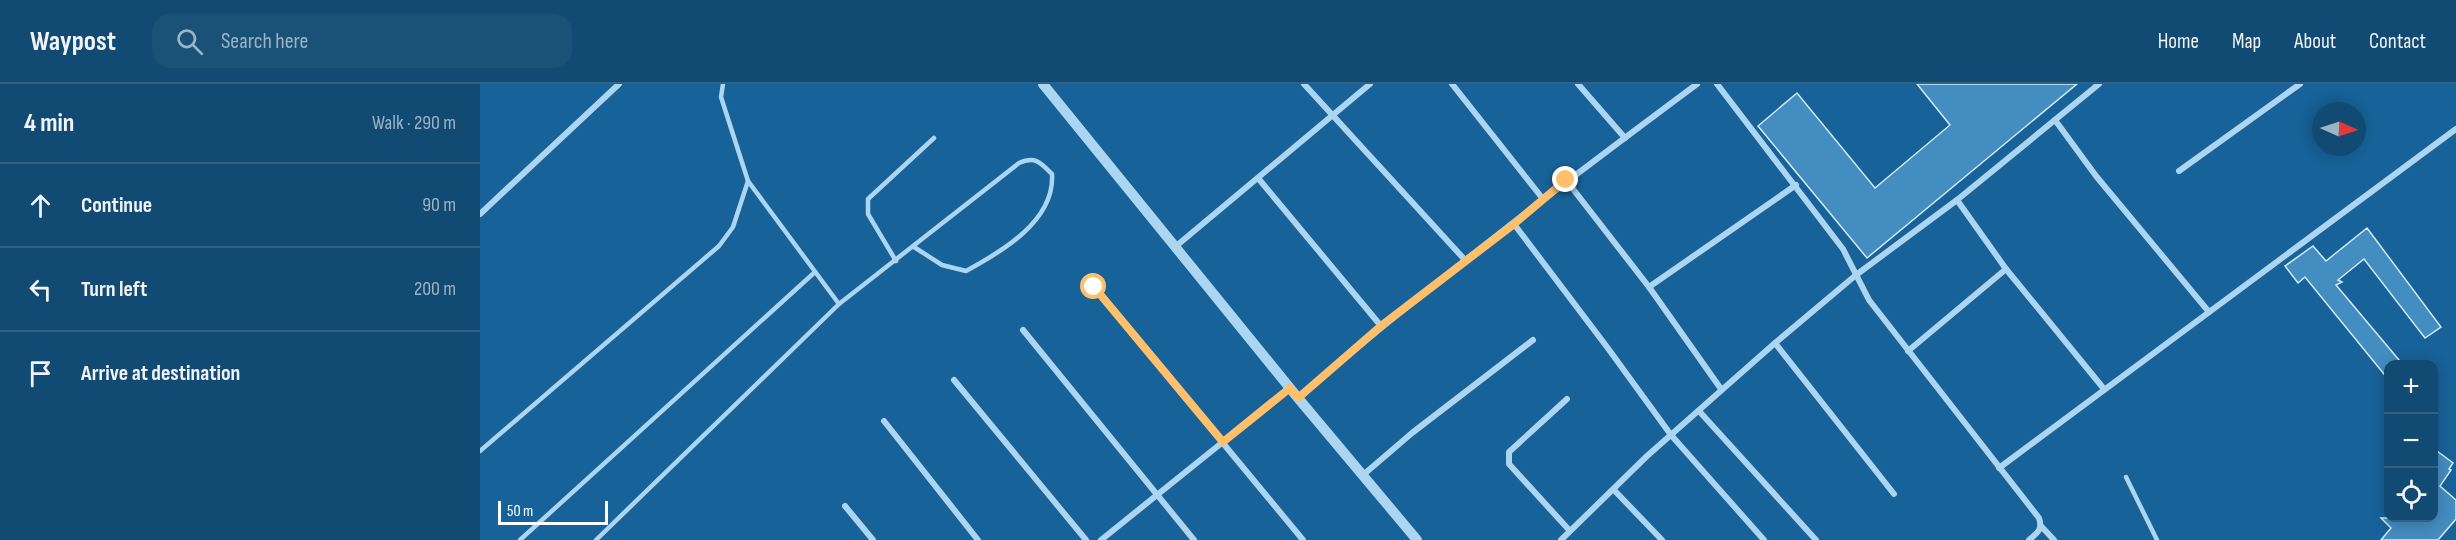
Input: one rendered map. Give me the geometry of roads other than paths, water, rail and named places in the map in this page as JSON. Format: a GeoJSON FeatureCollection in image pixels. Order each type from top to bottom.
{"type":"FeatureCollection","features":[{"type":"Feature","properties":{"kind":"street"},"geometry":{"type":"LineString","coordinates":[[480,214],[619,84]]}},
{"type":"Feature","properties":{"kind":"street"},"geometry":{"type":"LineString","coordinates":[[1043,84],[1298,398],[1417,540]]}},
{"type":"Feature","properties":{"kind":"street"},"geometry":{"type":"LineString","coordinates":[[1304,84],[1465,260]]}},
{"type":"Feature","properties":{"kind":"street"},"geometry":{"type":"LineString","coordinates":[[1175,247],[1332,113],[1370,84]]}},
{"type":"Feature","properties":{"kind":"street"},"geometry":{"type":"LineString","coordinates":[[1452,84],[1543,200]]}},
{"type":"Feature","properties":{"kind":"street"},"geometry":{"type":"LineString","coordinates":[[1578,84],[1624,138]]}},
{"type":"Feature","properties":{"kind":"street"},"geometry":{"type":"LineString","coordinates":[[1298,398],[1381,326],[1514,224],[1566,180],[1697,84]]}},
{"type":"Feature","properties":{"kind":"street"},"geometry":{"type":"LineString","coordinates":[[1717,84],[1843,249],[1869,300],[2054,540]]}},
{"type":"Feature","properties":{"kind":"street"},"geometry":{"type":"LineString","coordinates":[[1561,540],[1671,435],[1775,343],[1856,275],[1957,200],[2099,84]]}},
{"type":"Feature","properties":{"kind":"street"},"geometry":{"type":"LineString","coordinates":[[2179,171],[2300,84]]}},
{"type":"Feature","properties":{"kind":"street"},"geometry":{"type":"LineString","coordinates":[[2055,120],[2096,176],[2209,312]]}},
{"type":"Feature","properties":{"kind":"street"},"geometry":{"type":"LineString","coordinates":[[2000,468],[2456,129]]}},
{"type":"Feature","properties":{"kind":"street"},"geometry":{"type":"LineString","coordinates":[[1258,178],[1381,326]]}},
{"type":"Feature","properties":{"kind":"street"},"geometry":{"type":"LineString","coordinates":[[1566,180],[1648,287],[1721,389]]}},
{"type":"Feature","properties":{"kind":"street"},"geometry":{"type":"LineString","coordinates":[[1648,287],[1796,185]]}},
{"type":"Feature","properties":{"kind":"street"},"geometry":{"type":"LineString","coordinates":[[1957,200],[2006,269],[2104,389]]}},
{"type":"Feature","properties":{"kind":"street"},"geometry":{"type":"LineString","coordinates":[[1514,224],[1608,347],[1671,435],[1764,540]]}},
{"type":"Feature","properties":{"kind":"street"},"geometry":{"type":"LineString","coordinates":[[1908,351],[2006,269]]}},
{"type":"Feature","properties":{"kind":"street"},"geometry":{"type":"LineString","coordinates":[[1094,287],[1303,540]]}},
{"type":"Feature","properties":{"kind":"street"},"geometry":{"type":"LineString","coordinates":[[1023,330],[1194,540]]}},
{"type":"Feature","properties":{"kind":"street"},"geometry":{"type":"LineString","coordinates":[[1362,476],[1533,340]]}},
{"type":"Feature","properties":{"kind":"street"},"geometry":{"type":"LineString","coordinates":[[1775,343],[1894,494]]}},
{"type":"Feature","properties":{"kind":"street"},"geometry":{"type":"LineString","coordinates":[[954,380],[1086,540]]}},
{"type":"Feature","properties":{"kind":"street"},"geometry":{"type":"LineString","coordinates":[[1101,540],[1290,388]]}},
{"type":"Feature","properties":{"kind":"street"},"geometry":{"type":"LineString","coordinates":[[1567,399],[1509,452],[1507,459],[1570,531]]}},
{"type":"Feature","properties":{"kind":"street"},"geometry":{"type":"LineString","coordinates":[[1699,411],[1816,540]]}},
{"type":"Feature","properties":{"kind":"street"},"geometry":{"type":"LineString","coordinates":[[884,421],[978,540]]}},
{"type":"Feature","properties":{"kind":"street"},"geometry":{"type":"LineString","coordinates":[[1614,489],[1662,540]]}},
{"type":"Feature","properties":{"kind":"street"},"geometry":{"type":"LineString","coordinates":[[845,506],[873,540]]}},
{"type":"Feature","properties":{"kind":"street"},"geometry":{"type":"LineString","coordinates":[[2029,540],[2040,530],[2041,526]]}},
{"type":"Feature","properties":{"kind":"lane"},"geometry":{"type":"LineString","coordinates":[[723,84],[721,97],[748,181],[839,304]]}},
{"type":"Feature","properties":{"kind":"lane"},"geometry":{"type":"LineString","coordinates":[[896,261],[868,214],[868,199],[934,138]]}},
{"type":"Feature","properties":{"kind":"lane"},"geometry":{"type":"LineString","coordinates":[[596,540],[839,304],[1019,163],[1029,159],[1038,160],[1052,174],[1050,192],[1027,230],[1002,251],[966,271],[942,265],[914,247]]}},
{"type":"Feature","properties":{"kind":"lane"},"geometry":{"type":"LineString","coordinates":[[480,451],[719,246],[733,227],[748,181]]}},
{"type":"Feature","properties":{"kind":"lane"},"geometry":{"type":"LineString","coordinates":[[520,540],[815,272]]}},
{"type":"Feature","properties":{"kind":"lane"},"geometry":{"type":"LineString","coordinates":[[2126,477],[2157,540]]}}]}
